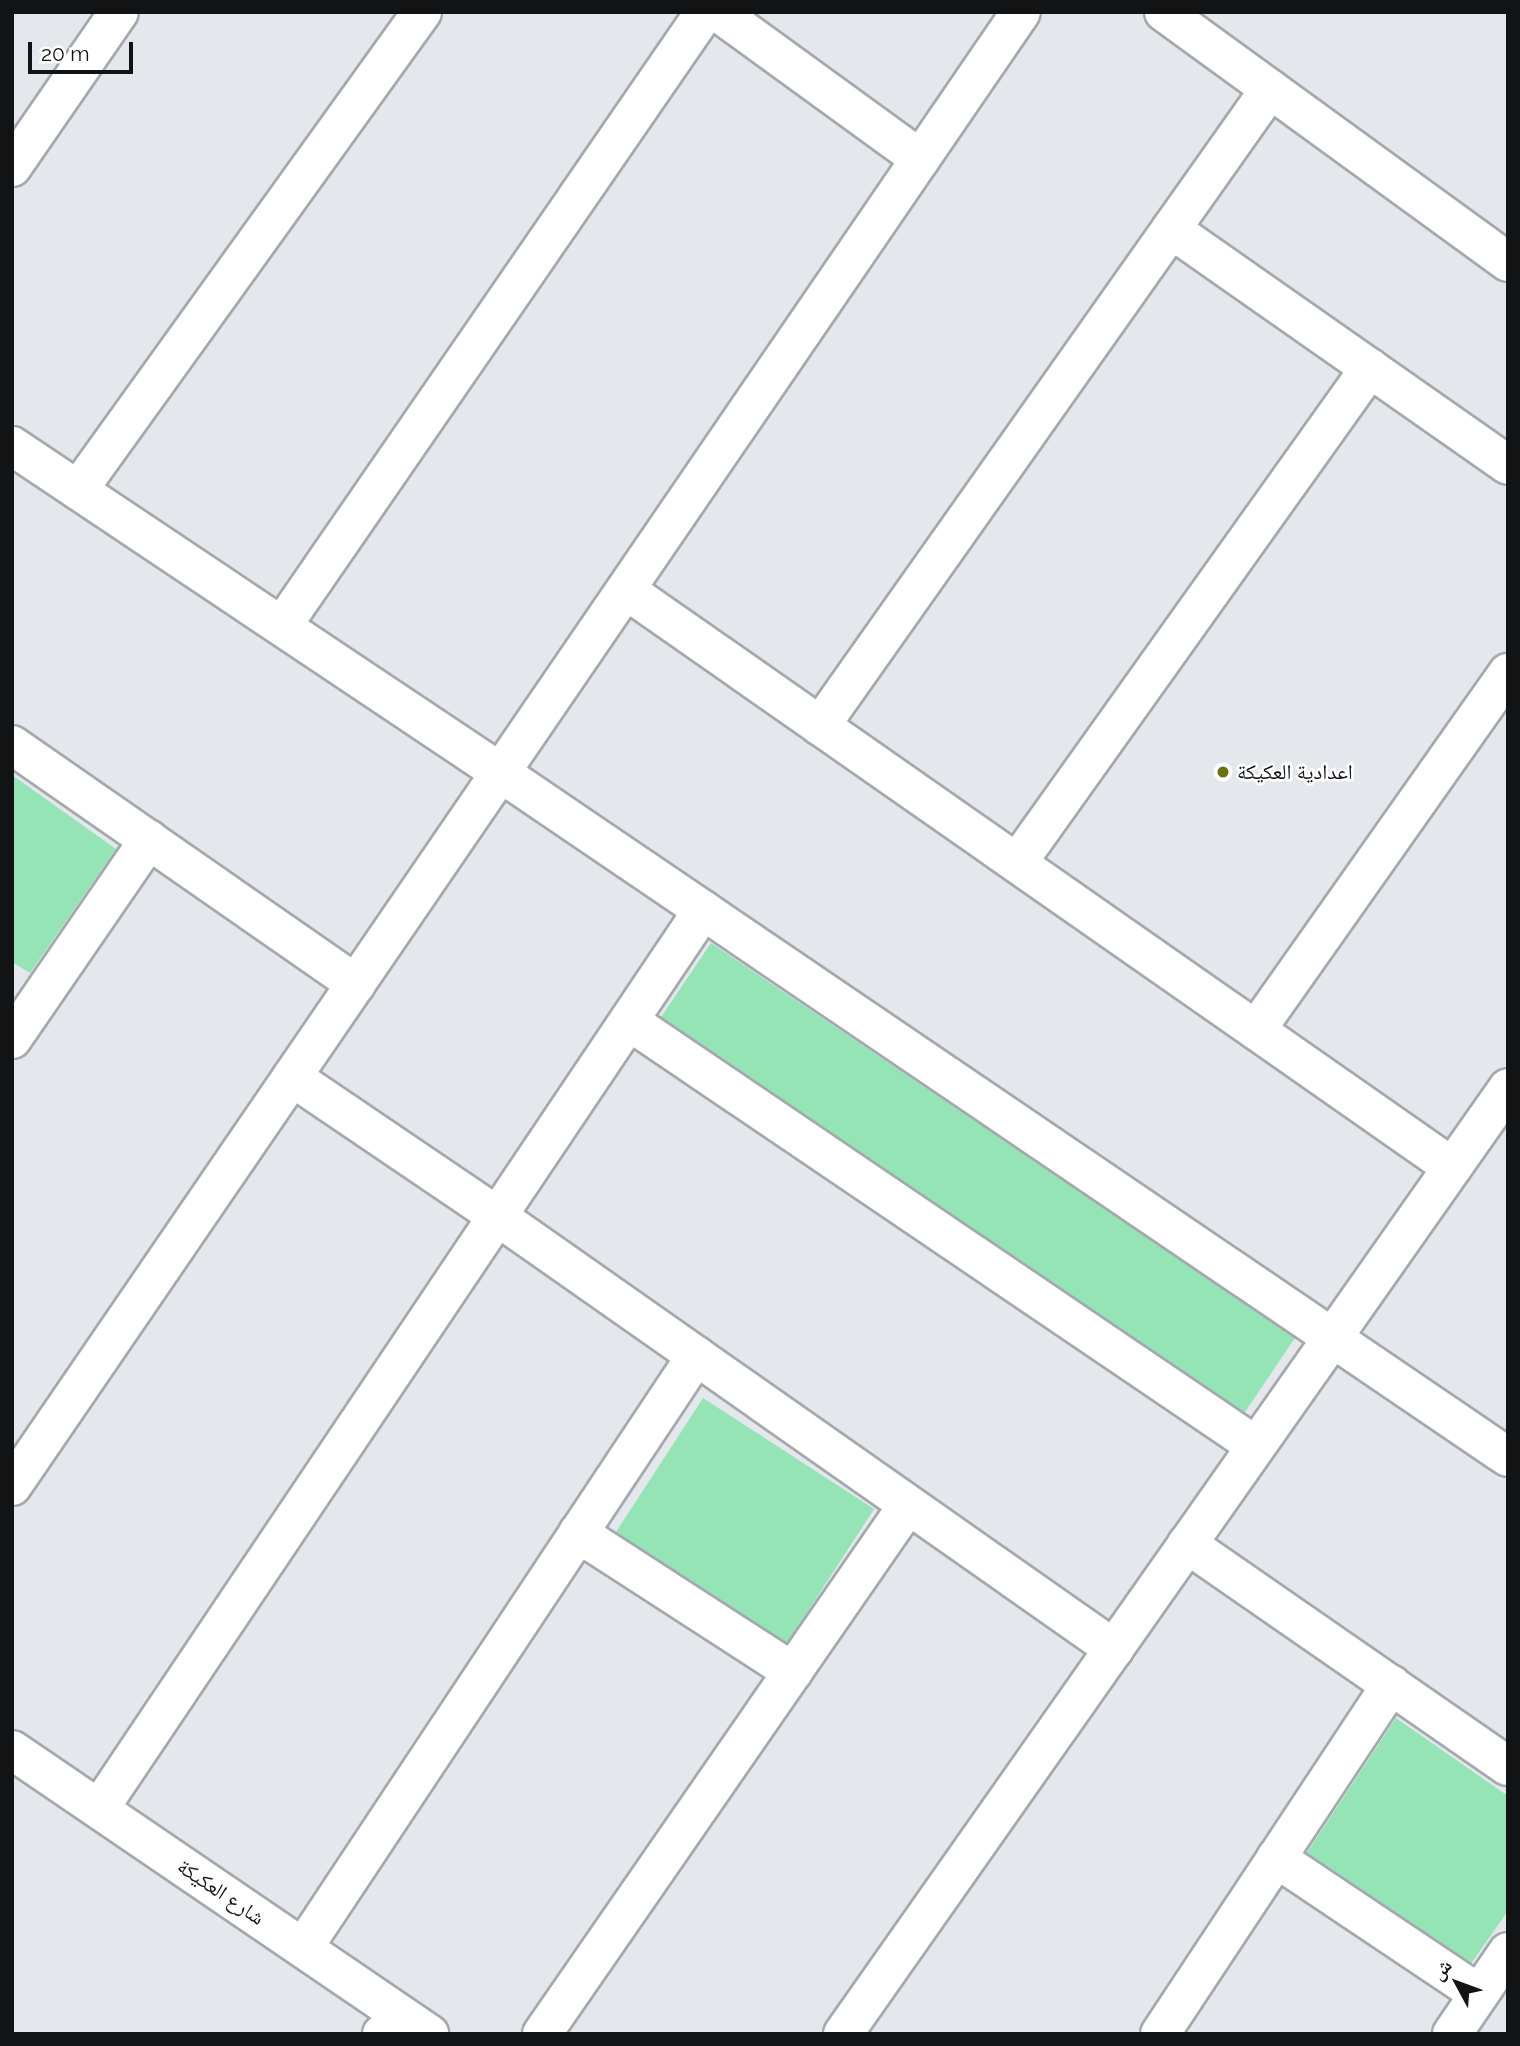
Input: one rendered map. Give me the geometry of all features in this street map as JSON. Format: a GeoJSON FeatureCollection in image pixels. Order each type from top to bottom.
{"type":"FeatureCollection","features":[{"type":"Feature","properties":{"kind":"street"},"geometry":{"type":"LineString","coordinates":[[12,167],[120,12]]}},
{"type":"Feature","properties":{"kind":"street"},"geometry":{"type":"LineString","coordinates":[[78,490],[422,12]]}},
{"type":"Feature","properties":{"kind":"street"},"geometry":{"type":"LineString","coordinates":[[282,626],[705,12]]}},
{"type":"Feature","properties":{"kind":"street"},"geometry":{"type":"LineString","coordinates":[[718,12],[920,159]]}},
{"type":"Feature","properties":{"kind":"street"},"geometry":{"type":"LineString","coordinates":[[12,1486],[1021,12]]}},
{"type":"Feature","properties":{"kind":"street"},"geometry":{"type":"LineString","coordinates":[[1164,12],[1508,262]]}},
{"type":"Feature","properties":{"kind":"street"},"geometry":{"type":"LineString","coordinates":[[820,726],[1270,89]]}},
{"type":"Feature","properties":{"kind":"street"},"geometry":{"type":"LineString","coordinates":[[1171,229],[1508,465]]}},
{"type":"Feature","properties":{"kind":"street"},"geometry":{"type":"LineString","coordinates":[[1017,863],[1370,368]]}},
{"type":"Feature","properties":{"kind":"street"},"geometry":{"type":"LineString","coordinates":[[12,446],[501,773],[1508,1457]]}},
{"type":"Feature","properties":{"kind":"street"},"geometry":{"type":"LineString","coordinates":[[626,590],[1452,1167]]}},
{"type":"Feature","properties":{"kind":"street"},"geometry":{"type":"LineString","coordinates":[[1256,1030],[1508,673]]}},
{"type":"Feature","properties":{"kind":"street"},"geometry":{"type":"LineString","coordinates":[[12,746],[356,984]]}},
{"type":"Feature","properties":{"kind":"street"},"geometry":{"type":"LineString","coordinates":[[12,1040],[24,998],[149,840]]}},
{"type":"Feature","properties":{"kind":"street"},"geometry":{"type":"LineString","coordinates":[[99,1809],[703,910]]}},
{"type":"Feature","properties":{"kind":"street"},"geometry":{"type":"LineString","coordinates":[[629,1021],[1256,1446]]}},
{"type":"Feature","properties":{"kind":"street"},"geometry":{"type":"LineString","coordinates":[[292,1077],[498,1216],[1114,1649]]}},
{"type":"Feature","properties":{"kind":"street"},"geometry":{"type":"LineString","coordinates":[[843,2034],[1508,1088]]}},
{"type":"Feature","properties":{"kind":"street"},"geometry":{"type":"LineString","coordinates":[[303,1948],[696,1356]]}},
{"type":"Feature","properties":{"kind":"street"},"geometry":{"type":"LineString","coordinates":[[542,2034],[908,1505]]}},
{"type":"Feature","properties":{"kind":"street"},"geometry":{"type":"LineString","coordinates":[[578,1533],[793,1672]]}},
{"type":"Feature","properties":{"kind":"street"},"geometry":{"type":"LineString","coordinates":[[1187,1544],[1508,1766]]}},
{"type":"Feature","properties":{"kind":"street"},"geometry":{"type":"LineString","coordinates":[[1160,2034],[1391,1685]]}},
{"type":"Feature","properties":{"kind":"street","name":"شارع العكيكة"},"geometry":{"type":"LineString","coordinates":[[12,1750],[303,1948],[404,2028]]}},
{"type":"Feature","properties":{"kind":"street"},"geometry":{"type":"LineString","coordinates":[[1276,1858],[1479,1994]]}},
{"type":"Feature","properties":{"kind":"street"},"geometry":{"type":"LineString","coordinates":[[1452,2034],[1508,1952]]}},
{"type":"Feature","properties":{"kind":"green space"},"geometry":{"type":"Polygon","coordinates":[[[12,775],[116,849],[30,973],[12,962],[12,775]]]}},
{"type":"Feature","properties":{"kind":"green space"},"geometry":{"type":"Polygon","coordinates":[[[711,943],[1295,1337],[1243,1414],[659,1020],[711,943]]]}},
{"type":"Feature","properties":{"kind":"green space"},"geometry":{"type":"Polygon","coordinates":[[[703,1398],[874,1509],[786,1644],[615,1533],[703,1398]]]}},
{"type":"Feature","properties":{"kind":"green space"},"geometry":{"type":"Polygon","coordinates":[[[1396,1718],[1508,1796],[1508,1911],[1470,1965],[1306,1854],[1396,1718]]]}},
{"type":"Feature","properties":{"kind":"place","name":"اعدادية العكيكة"},"geometry":{"type":"Point","coordinates":[1223,772]}}]}
